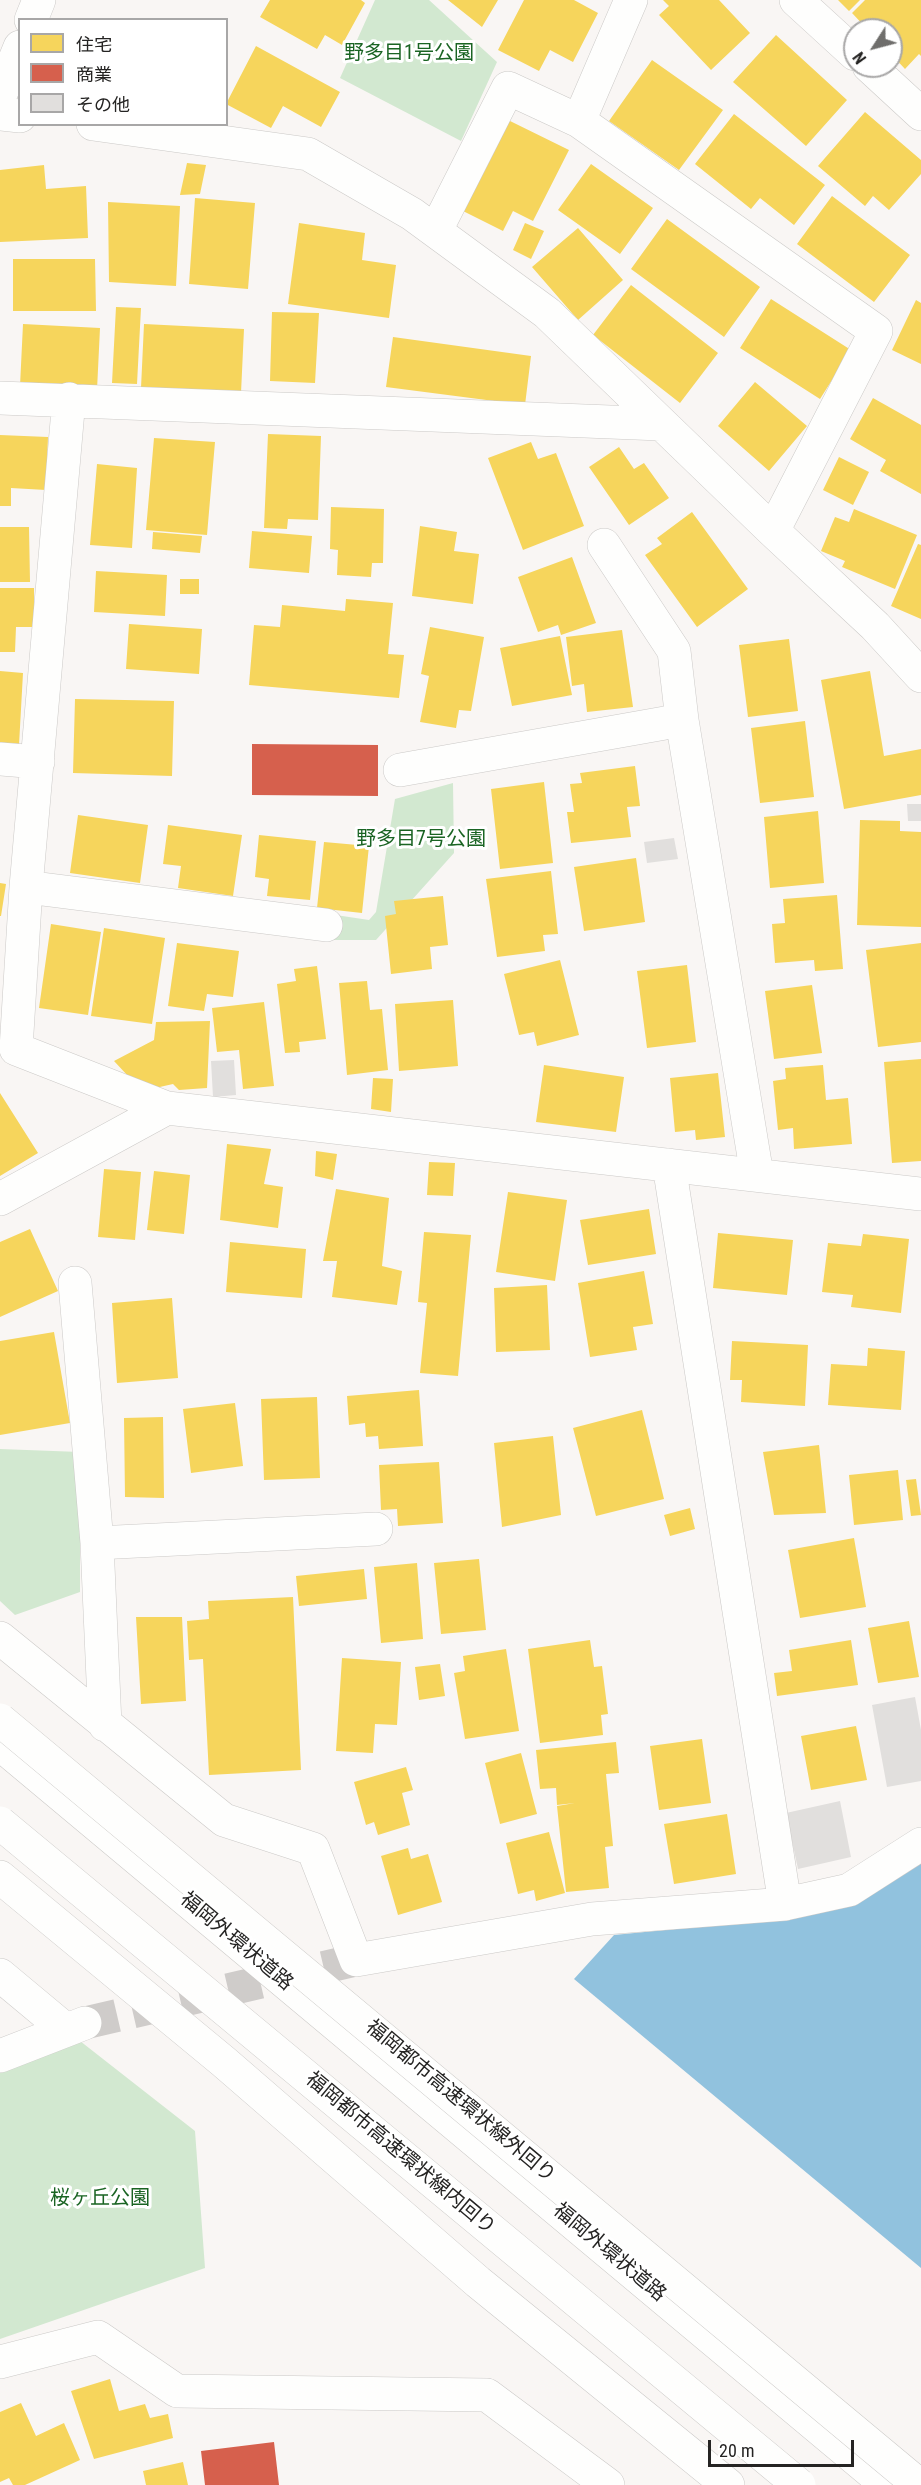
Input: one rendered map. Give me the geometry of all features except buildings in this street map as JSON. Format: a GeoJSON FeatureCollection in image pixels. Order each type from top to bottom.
{"type":"FeatureCollection","features":[{"type":"Feature","properties":{"kind":"main road"},"geometry":{"type":"LineString","coordinates":[[32,18],[39,0]]}},
{"type":"Feature","properties":{"kind":"main road"},"geometry":{"type":"LineString","coordinates":[[579,121],[631,0]]}},
{"type":"Feature","properties":{"kind":"main road"},"geometry":{"type":"LineString","coordinates":[[796,0],[843,43]]}},
{"type":"Feature","properties":{"kind":"main road"},"geometry":{"type":"LineString","coordinates":[[0,96],[18,53]]}},
{"type":"Feature","properties":{"kind":"main road"},"geometry":{"type":"LineString","coordinates":[[882,78],[921,114]]}},
{"type":"Feature","properties":{"kind":"main road"},"geometry":{"type":"LineString","coordinates":[[435,230],[508,88],[579,121],[876,330],[772,531]]}},
{"type":"Feature","properties":{"kind":"main road"},"geometry":{"type":"LineString","coordinates":[[0,114],[18,116]]}},
{"type":"Feature","properties":{"kind":"main road"},"geometry":{"type":"LineString","coordinates":[[107,126],[308,154],[412,214],[547,313],[772,531],[875,626],[921,676]]}},
{"type":"Feature","properties":{"kind":"main road"},"geometry":{"type":"LineString","coordinates":[[0,398],[661,424]]}},
{"type":"Feature","properties":{"kind":"main road"},"geometry":{"type":"LineString","coordinates":[[69,399],[26,887],[11,951],[16,1049],[166,1108],[921,1194]]}},
{"type":"Feature","properties":{"kind":"main road"},"geometry":{"type":"LineString","coordinates":[[604,545],[674,651],[682,720],[757,1175]]}},
{"type":"Feature","properties":{"kind":"main road"},"geometry":{"type":"LineString","coordinates":[[400,770],[682,720]]}},
{"type":"Feature","properties":{"kind":"main road"},"geometry":{"type":"LineString","coordinates":[[0,759],[38,762]]}},
{"type":"Feature","properties":{"kind":"main road"},"geometry":{"type":"LineString","coordinates":[[26,887],[326,925]]}},
{"type":"Feature","properties":{"kind":"main road"},"geometry":{"type":"LineString","coordinates":[[0,1199],[166,1108]]}},
{"type":"Feature","properties":{"kind":"main road"},"geometry":{"type":"LineString","coordinates":[[669,1165],[785,1904]]}},
{"type":"Feature","properties":{"kind":"main road"},"geometry":{"type":"LineString","coordinates":[[75,1283],[97,1543],[105,1725]]}},
{"type":"Feature","properties":{"kind":"main road"},"geometry":{"type":"LineString","coordinates":[[97,1543],[376,1529]]}},
{"type":"Feature","properties":{"kind":"main road"},"geometry":{"type":"LineString","coordinates":[[0,1638],[224,1820],[313,1849],[356,1960],[592,1919],[785,1904],[849,1890],[921,1844]]}},
{"type":"Feature","properties":{"kind":"main road","name":"福岡都市高速環状線外回り"},"geometry":{"type":"LineString","coordinates":[[0,1720],[919,2485]]}},
{"type":"Feature","properties":{"kind":"main road","name":"福岡外環状道路"},"geometry":{"type":"LineString","coordinates":[[0,1744],[887,2485]]}},
{"type":"Feature","properties":{"kind":"main road","name":"福岡都市高速環状線内回り"},"geometry":{"type":"LineString","coordinates":[[0,1823],[799,2485]]}},
{"type":"Feature","properties":{"kind":"main road"},"geometry":{"type":"LineString","coordinates":[[0,1877],[224,2062],[478,2282],[728,2485]]}},
{"type":"Feature","properties":{"kind":"main road"},"geometry":{"type":"LineString","coordinates":[[0,1975],[76,2027],[0,2056]]}},
{"type":"Feature","properties":{"kind":"main road"},"geometry":{"type":"LineString","coordinates":[[0,2362],[98,2337],[177,2391],[487,2395],[608,2485]]}},
{"type":"Feature","properties":{"kind":"green space","name":"野多目1号公園"},"geometry":{"type":"Polygon","coordinates":[[[375,0],[429,0],[497,62],[461,141],[340,78],[375,0]]]}},
{"type":"Feature","properties":{"kind":"green space","name":"野多目7号公園"},"geometry":{"type":"Polygon","coordinates":[[[453,783],[454,853],[376,940],[325,940],[329,914],[369,920],[376,912],[395,799],[453,783]]]}},
{"type":"Feature","properties":{"kind":"green space"},"geometry":{"type":"Polygon","coordinates":[[[0,1449],[80,1452],[80,1592],[15,1615],[0,1601],[0,1449]]]}},
{"type":"Feature","properties":{"kind":"green space","name":"桜ヶ丘公園"},"geometry":{"type":"Polygon","coordinates":[[[66,2030],[195,2131],[205,2268],[0,2339],[0,2056],[66,2030]]]}},
{"type":"Feature","properties":{"kind":"water"},"geometry":{"type":"Polygon","coordinates":[[[921,1854],[921,2268],[574,1979],[614,1935],[778,1919],[921,1854]]]}},
{"type":"Feature","properties":{"kind":"tunnel"},"geometry":{"type":"LineString","coordinates":[[85,2023],[356,1960]]}}]}
